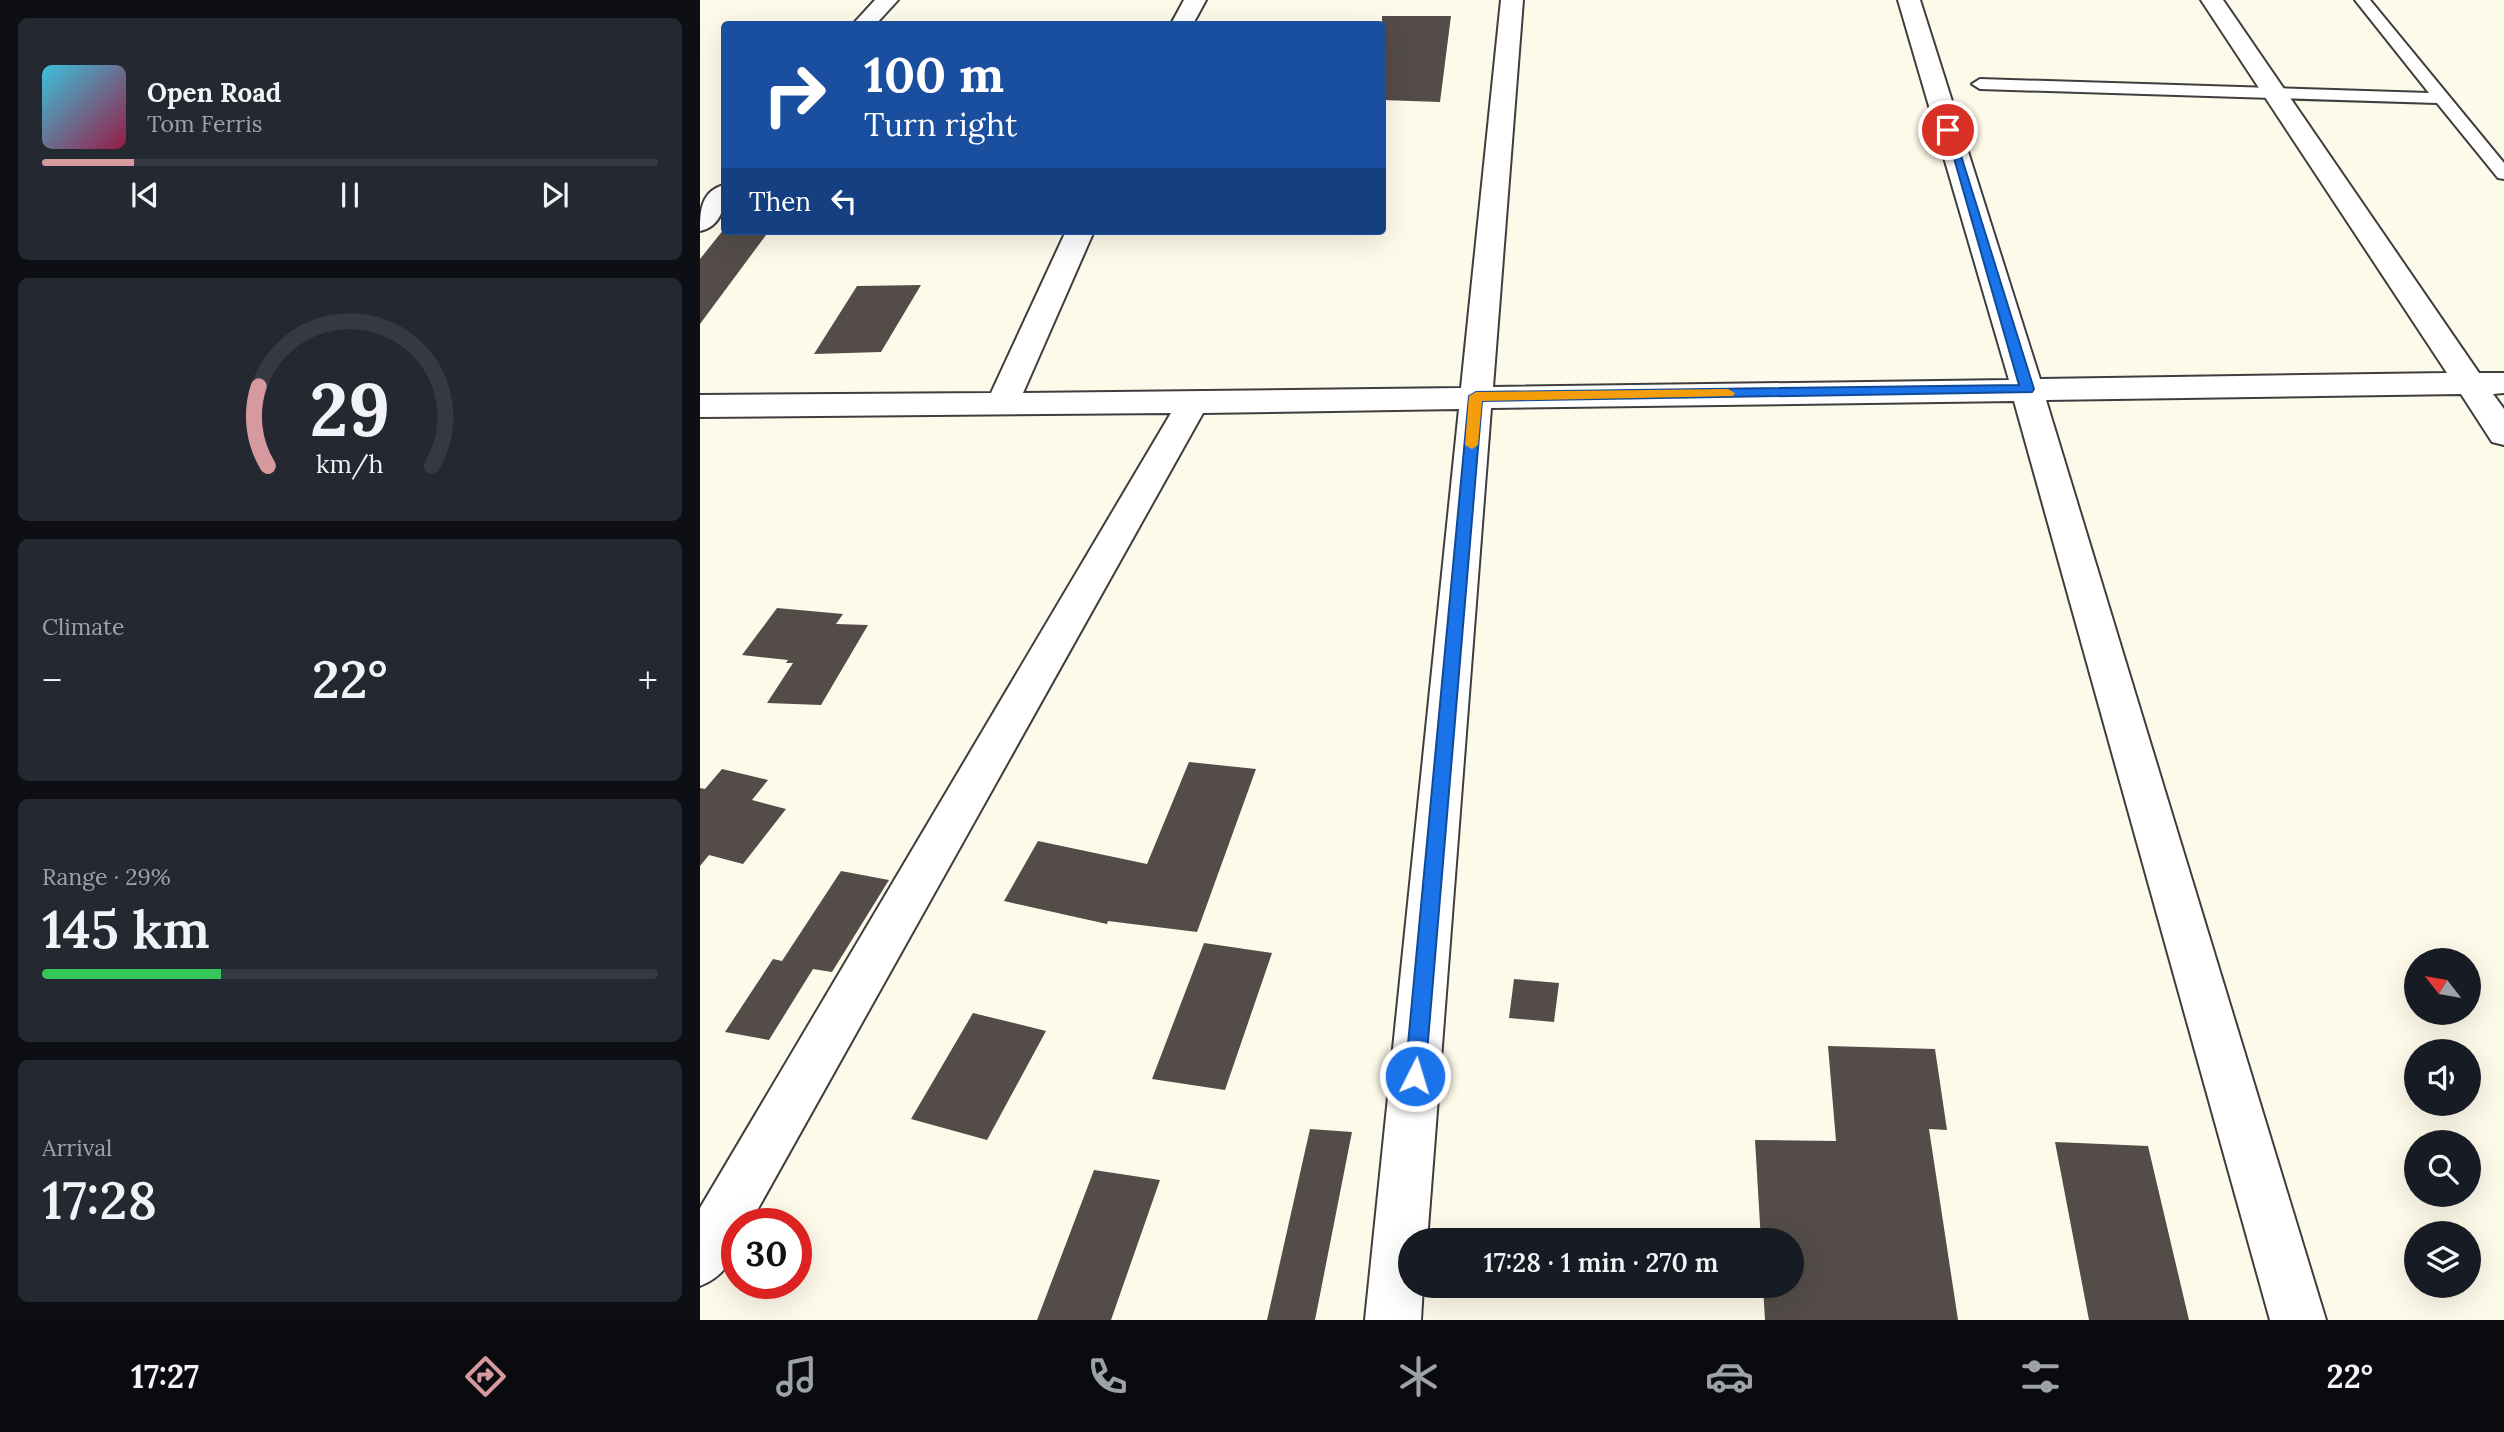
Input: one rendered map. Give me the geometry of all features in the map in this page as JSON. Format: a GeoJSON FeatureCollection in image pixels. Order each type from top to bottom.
{"type":"FeatureCollection","features":[{"type":"Feature","properties":{"kind":"street"},"geometry":{"type":"LineString","coordinates":[[867,21],[887,0]]}},
{"type":"Feature","properties":{"kind":"street"},"geometry":{"type":"LineString","coordinates":[[1184,21],[1195,0]]}},
{"type":"Feature","properties":{"kind":"street"},"geometry":{"type":"LineString","coordinates":[[1394,1320],[1512,0]]}},
{"type":"Feature","properties":{"kind":"street"},"geometry":{"type":"LineString","coordinates":[[1909,0],[2027,389],[2298,1320]]}},
{"type":"Feature","properties":{"kind":"street"},"geometry":{"type":"LineString","coordinates":[[2212,0],[2504,434]]}},
{"type":"Feature","properties":{"kind":"street"},"geometry":{"type":"LineString","coordinates":[[700,223],[721,197]]}},
{"type":"Feature","properties":{"kind":"street"},"geometry":{"type":"LineString","coordinates":[[1003,402],[1078,235]]}},
{"type":"Feature","properties":{"kind":"street"},"geometry":{"type":"LineString","coordinates":[[703,409],[1003,402],[1194,402],[2504,383]]}},
{"type":"Feature","properties":{"kind":"street"},"geometry":{"type":"LineString","coordinates":[[700,1259],[1194,402]]}},
{"type":"Feature","properties":{"kind":"lane"},"geometry":{"type":"LineString","coordinates":[[2362,0],[2504,174]]}},
{"type":"Feature","properties":{"kind":"lane"},"geometry":{"type":"LineString","coordinates":[[1980,84],[2443,98]]}},
{"type":"Feature","properties":{"kind":"building"},"geometry":{"type":"Polygon","coordinates":[[[1382,16],[1451,16],[1440,102],[1386,100],[1386,21],[1382,21],[1382,16]]]}},
{"type":"Feature","properties":{"kind":"building"},"geometry":{"type":"Polygon","coordinates":[[[721,233],[721,235],[766,235],[700,324],[700,259],[721,233]]]}},
{"type":"Feature","properties":{"kind":"building"},"geometry":{"type":"Polygon","coordinates":[[[921,285],[881,352],[814,354],[857,286],[921,285]]]}},
{"type":"Feature","properties":{"kind":"building"},"geometry":{"type":"Polygon","coordinates":[[[777,608],[843,614],[836,624],[868,625],[821,705],[767,703],[793,663],[786,663],[788,660],[742,655],[777,608]]]}},
{"type":"Feature","properties":{"kind":"building"},"geometry":{"type":"Polygon","coordinates":[[[1189,762],[1256,769],[1197,932],[1108,921],[1107,924],[1004,901],[1038,841],[1147,864],[1189,762]]]}},
{"type":"Feature","properties":{"kind":"building"},"geometry":{"type":"Polygon","coordinates":[[[722,769],[768,780],[752,800],[786,809],[743,864],[709,855],[700,866],[700,788],[705,789],[722,769]]]}},
{"type":"Feature","properties":{"kind":"building"},"geometry":{"type":"Polygon","coordinates":[[[841,871],[889,880],[832,972],[813,969],[769,1040],[725,1032],[773,959],[782,961],[841,871]]]}},
{"type":"Feature","properties":{"kind":"building"},"geometry":{"type":"Polygon","coordinates":[[[1204,943],[1272,953],[1225,1090],[1152,1079],[1204,943]]]}},
{"type":"Feature","properties":{"kind":"building"},"geometry":{"type":"Polygon","coordinates":[[[1514,979],[1559,983],[1554,1022],[1509,1018],[1514,979]]]}},
{"type":"Feature","properties":{"kind":"building"},"geometry":{"type":"Polygon","coordinates":[[[973,1013],[1046,1031],[987,1140],[911,1119],[973,1013]]]}},
{"type":"Feature","properties":{"kind":"building"},"geometry":{"type":"Polygon","coordinates":[[[1828,1046],[1935,1049],[1947,1130],[1929,1129],[1958,1320],[1765,1320],[1764,1298],[1804,1298],[1804,1228],[1760,1228],[1755,1140],[1836,1141],[1828,1046]]]}},
{"type":"Feature","properties":{"kind":"building"},"geometry":{"type":"Polygon","coordinates":[[[1310,1129],[1352,1132],[1315,1320],[1267,1320],[1310,1129]]]}},
{"type":"Feature","properties":{"kind":"building"},"geometry":{"type":"Polygon","coordinates":[[[2055,1142],[2148,1146],[2189,1320],[2089,1320],[2055,1142]]]}},
{"type":"Feature","properties":{"kind":"building"},"geometry":{"type":"Polygon","coordinates":[[[1094,1170],[1160,1180],[1111,1320],[1037,1320],[1094,1170]]]}},
{"type":"Feature","properties":{"kind":"slow traffic"},"geometry":{"type":"LineString","coordinates":[[1472,445],[1476,396],[1728,393]]}},
{"type":"Feature","properties":{"kind":"route"},"geometry":{"type":"LineString","coordinates":[[1415,1076],[1476,396],[2027,389],[1948,130]]}}]}
